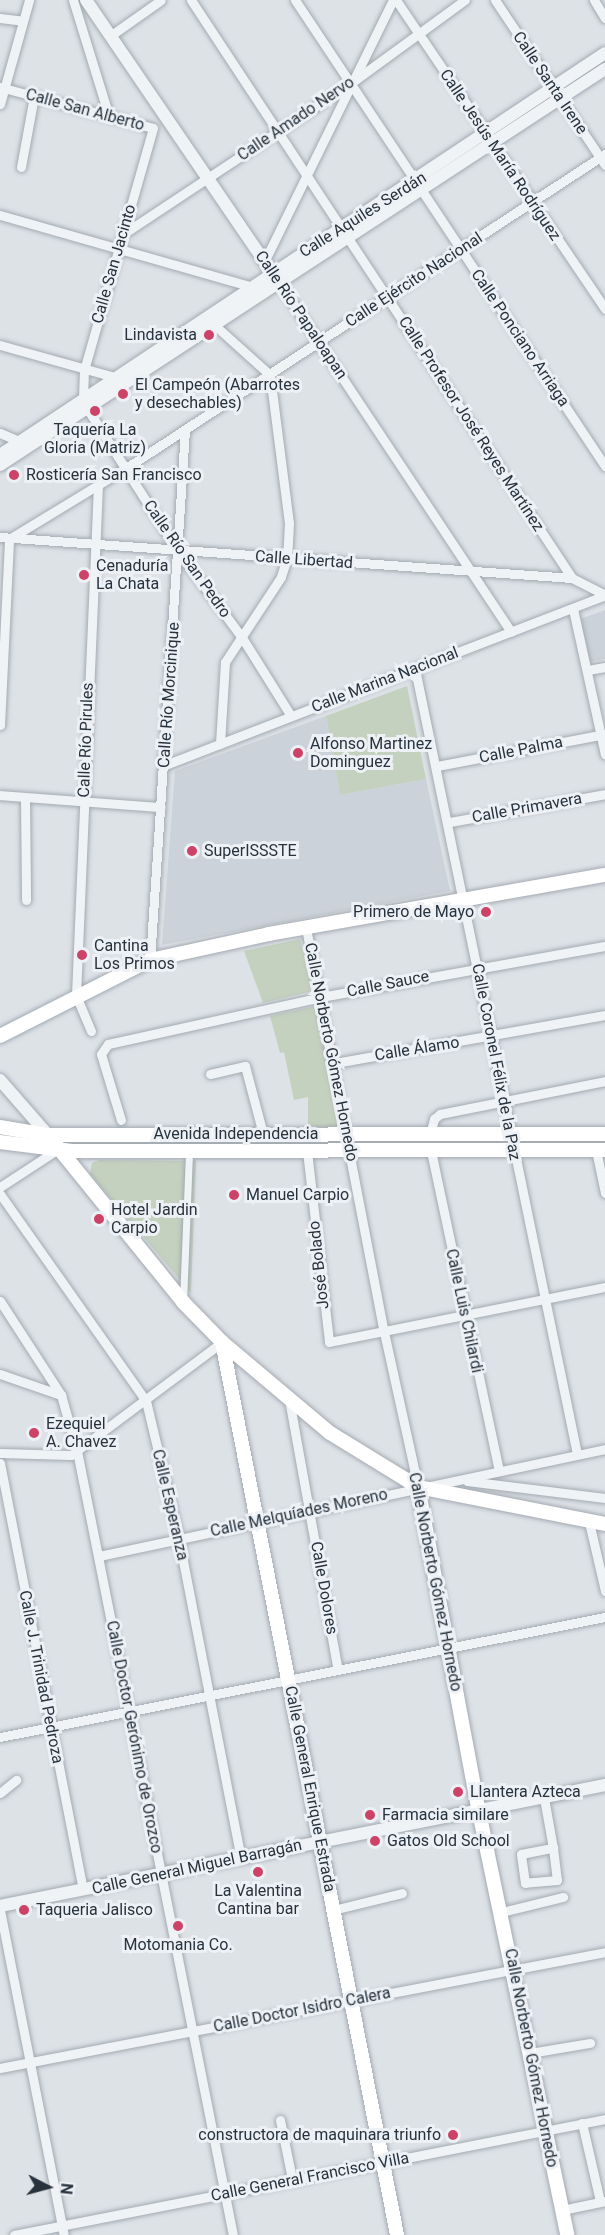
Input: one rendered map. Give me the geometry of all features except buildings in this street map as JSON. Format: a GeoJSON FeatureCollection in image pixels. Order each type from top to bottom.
{"type":"FeatureCollection","features":[{"type":"Feature","properties":{"kind":"main road"},"geometry":{"type":"LineString","coordinates":[[0,1036],[76,995],[150,960],[306,928],[466,902],[605,875]]}},
{"type":"Feature","properties":{"kind":"main road","name":"Avenida Independencia"},"geometry":{"type":"LineString","coordinates":[[0,1127],[48,1135],[605,1134]]}},
{"type":"Feature","properties":{"kind":"main road"},"geometry":{"type":"LineString","coordinates":[[48,1135],[183,1302],[222,1342],[330,1433],[418,1486],[605,1524]]}},
{"type":"Feature","properties":{"kind":"main road","name":"Avenida Independencia"},"geometry":{"type":"LineString","coordinates":[[0,1142],[58,1149],[189,1151],[600,1150]]}},
{"type":"Feature","properties":{"kind":"main road","name":"Calle General Enrique Estrada"},"geometry":{"type":"LineString","coordinates":[[222,1342],[397,2235]]}},
{"type":"Feature","properties":{"kind":"main road","name":"Calle Norberto Gómez Hornedo"},"geometry":{"type":"LineString","coordinates":[[418,1486],[479,1812],[502,1911],[544,2131],[567,2235]]}},
{"type":"Feature","properties":{"kind":"street"},"geometry":{"type":"LineString","coordinates":[[0,104],[2,87],[28,0]]}},
{"type":"Feature","properties":{"kind":"street"},"geometry":{"type":"LineString","coordinates":[[73,0],[109,116]]}},
{"type":"Feature","properties":{"kind":"street"},"geometry":{"type":"LineString","coordinates":[[110,36],[161,0]]}},
{"type":"Feature","properties":{"kind":"street","name":"Calle Profesor José Reyes Martínez"},"geometry":{"type":"LineString","coordinates":[[191,0],[572,578]]}},
{"type":"Feature","properties":{"kind":"street","name":"Calle Ponciano Arriaga"},"geometry":{"type":"LineString","coordinates":[[295,0],[605,466]]}},
{"type":"Feature","properties":{"kind":"street"},"geometry":{"type":"LineString","coordinates":[[264,262],[394,0]]}},
{"type":"Feature","properties":{"kind":"street","name":"Calle Jesús María Rodríguez"},"geometry":{"type":"LineString","coordinates":[[394,0],[605,309]]}},
{"type":"Feature","properties":{"kind":"street","name":"Calle Amado Nervo"},"geometry":{"type":"LineString","coordinates":[[123,234],[277,129],[351,83],[465,0]]}},
{"type":"Feature","properties":{"kind":"street","name":"Calle Santa Irene"},"geometry":{"type":"LineString","coordinates":[[495,0],[603,159]]}},
{"type":"Feature","properties":{"kind":"street"},"geometry":{"type":"LineString","coordinates":[[594,0],[605,18]]}},
{"type":"Feature","properties":{"kind":"street"},"geometry":{"type":"LineString","coordinates":[[79,19],[90,5]]}},
{"type":"Feature","properties":{"kind":"street","name":"Calle Río Papaloapan"},"geometry":{"type":"LineString","coordinates":[[90,5],[320,342],[512,632]]}},
{"type":"Feature","properties":{"kind":"street"},"geometry":{"type":"LineString","coordinates":[[0,18],[23,21]]}},
{"type":"Feature","properties":{"kind":"street","name":"Calle Aquiles Serdán"},"geometry":{"type":"LineString","coordinates":[[558,94],[605,53]]}},
{"type":"Feature","properties":{"kind":"street","name":"Calle Aquiles Serdán"},"geometry":{"type":"LineString","coordinates":[[0,465],[25,444],[129,381],[258,288],[558,94],[605,69]]}},
{"type":"Feature","properties":{"kind":"street","name":"Calle San Alberto"},"geometry":{"type":"LineString","coordinates":[[2,87],[153,128],[167,118]]}},
{"type":"Feature","properties":{"kind":"street"},"geometry":{"type":"LineString","coordinates":[[21,167],[34,96]]}},
{"type":"Feature","properties":{"kind":"street","name":"Calle San Jacinto"},"geometry":{"type":"LineString","coordinates":[[85,406],[84,370],[153,128]]}},
{"type":"Feature","properties":{"kind":"street","name":"Calle Ejército Nacional"},"geometry":{"type":"LineString","coordinates":[[5,538],[126,468],[532,202],[603,159]]}},
{"type":"Feature","properties":{"kind":"street"},"geometry":{"type":"LineString","coordinates":[[0,215],[119,246],[258,288]]}},
{"type":"Feature","properties":{"kind":"street"},"geometry":{"type":"LineString","coordinates":[[210,321],[270,375],[289,523],[287,558],[281,577],[241,636],[222,673],[220,744]]}},
{"type":"Feature","properties":{"kind":"street","name":"Calle Aquiles Serdán"},"geometry":{"type":"LineString","coordinates":[[85,406],[116,378],[210,321]]}},
{"type":"Feature","properties":{"kind":"street"},"geometry":{"type":"LineString","coordinates":[[0,345],[129,381]]}},
{"type":"Feature","properties":{"kind":"street","name":"Calle Río San Pedro"},"geometry":{"type":"LineString","coordinates":[[85,406],[178,551],[241,636],[291,716]]}},
{"type":"Feature","properties":{"kind":"street","name":"Calle Río Morcinique"},"geometry":{"type":"LineString","coordinates":[[150,960],[165,765],[185,430]]}},
{"type":"Feature","properties":{"kind":"street"},"geometry":{"type":"LineString","coordinates":[[0,433],[25,444]]}},
{"type":"Feature","properties":{"kind":"street","name":"Calle Aquiles Serdán"},"geometry":{"type":"LineString","coordinates":[[0,455],[25,444]]}},
{"type":"Feature","properties":{"kind":"street","name":"Calle Río Pirules"},"geometry":{"type":"LineString","coordinates":[[76,995],[98,485]]}},
{"type":"Feature","properties":{"kind":"street"},"geometry":{"type":"LineString","coordinates":[[0,725],[5,538]]}},
{"type":"Feature","properties":{"kind":"street","name":"Calle Libertad"},"geometry":{"type":"LineString","coordinates":[[5,538],[572,578],[605,595]]}},
{"type":"Feature","properties":{"kind":"street","name":"Calle Marina Nacional"},"geometry":{"type":"LineString","coordinates":[[165,765],[605,595]]}},
{"type":"Feature","properties":{"kind":"street"},"geometry":{"type":"LineString","coordinates":[[573,609],[603,734],[605,754]]}},
{"type":"Feature","properties":{"kind":"street"},"geometry":{"type":"LineString","coordinates":[[588,670],[605,667]]}},
{"type":"Feature","properties":{"kind":"street","name":"Calle Coronel Félix de la Paz"},"geometry":{"type":"LineString","coordinates":[[415,669],[450,822],[542,1301],[577,1454]]}},
{"type":"Feature","properties":{"kind":"street","name":"Calle Palma"},"geometry":{"type":"LineString","coordinates":[[437,766],[603,734]]}},
{"type":"Feature","properties":{"kind":"street","name":"Calle Primavera"},"geometry":{"type":"LineString","coordinates":[[450,822],[605,794]]}},
{"type":"Feature","properties":{"kind":"street"},"geometry":{"type":"LineString","coordinates":[[0,795],[161,807]]}},
{"type":"Feature","properties":{"kind":"street"},"geometry":{"type":"LineString","coordinates":[[26,798],[26,900]]}},
{"type":"Feature","properties":{"kind":"street","name":"Calle Norberto Gómez Hornedo"},"geometry":{"type":"LineString","coordinates":[[306,928],[335,1063],[384,1332],[418,1486]]}},
{"type":"Feature","properties":{"kind":"street","name":"Calle Sauce"},"geometry":{"type":"LineString","coordinates":[[121,1120],[106,1079],[103,1047],[321,997],[478,966],[605,946]]}},
{"type":"Feature","properties":{"kind":"street"},"geometry":{"type":"LineString","coordinates":[[76,995],[91,1031]]}},
{"type":"Feature","properties":{"kind":"street","name":"Calle Álamo"},"geometry":{"type":"LineString","coordinates":[[335,1063],[605,1015]]}},
{"type":"Feature","properties":{"kind":"street"},"geometry":{"type":"LineString","coordinates":[[210,1074],[245,1066],[263,1134]]}},
{"type":"Feature","properties":{"kind":"street"},"geometry":{"type":"LineString","coordinates":[[0,1080],[48,1135]]}},
{"type":"Feature","properties":{"kind":"street"},"geometry":{"type":"LineString","coordinates":[[430,1134],[434,1119],[440,1113],[605,1081]]}},
{"type":"Feature","properties":{"kind":"street"},"geometry":{"type":"LineString","coordinates":[[0,1187],[58,1149]]}},
{"type":"Feature","properties":{"kind":"street"},"geometry":{"type":"LineString","coordinates":[[600,1150],[605,1193]]}},
{"type":"Feature","properties":{"kind":"street"},"geometry":{"type":"LineString","coordinates":[[183,1302],[189,1151]]}},
{"type":"Feature","properties":{"kind":"street","name":"José Bolado"},"geometry":{"type":"LineString","coordinates":[[307,1151],[329,1341],[384,1332]]}},
{"type":"Feature","properties":{"kind":"street","name":"Calle Luis Chilardi"},"geometry":{"type":"LineString","coordinates":[[431,1151],[464,1317],[499,1471]]}},
{"type":"Feature","properties":{"kind":"street","name":"Calle Esperanza"},"geometry":{"type":"LineString","coordinates":[[0,1194],[146,1401],[179,1540],[241,1858]]}},
{"type":"Feature","properties":{"kind":"street"},"geometry":{"type":"LineString","coordinates":[[384,1332],[605,1287]]}},
{"type":"Feature","properties":{"kind":"street","name":"Calle Doctor Gerónimo de Orozco"},"geometry":{"type":"LineString","coordinates":[[0,1301],[61,1395],[77,1451],[190,2031],[233,2235]]}},
{"type":"Feature","properties":{"kind":"street"},"geometry":{"type":"LineString","coordinates":[[0,1453],[60,1458],[77,1451],[222,1342]]}},
{"type":"Feature","properties":{"kind":"street"},"geometry":{"type":"LineString","coordinates":[[0,1374],[61,1395]]}},
{"type":"Feature","properties":{"kind":"street","name":"Calle Dolores"},"geometry":{"type":"LineString","coordinates":[[289,1399],[338,1670]]}},
{"type":"Feature","properties":{"kind":"street","name":"Calle Melquíades Moreno"},"geometry":{"type":"LineString","coordinates":[[99,1556],[310,1512],[418,1486],[458,1480],[605,1449]]}},
{"type":"Feature","properties":{"kind":"street","name":"Calle J. Trinidad Pedroza"},"geometry":{"type":"LineString","coordinates":[[0,1463],[83,1890]]}},
{"type":"Feature","properties":{"kind":"street"},"geometry":{"type":"LineString","coordinates":[[458,1480],[605,1497]]}},
{"type":"Feature","properties":{"kind":"street"},"geometry":{"type":"LineString","coordinates":[[590,1522],[605,1591]]}},
{"type":"Feature","properties":{"kind":"street"},"geometry":{"type":"LineString","coordinates":[[0,1737],[605,1617]]}},
{"type":"Feature","properties":{"kind":"street"},"geometry":{"type":"LineString","coordinates":[[0,1793],[16,1780]]}},
{"type":"Feature","properties":{"kind":"street","name":"Calle General Miguel Barragán"},"geometry":{"type":"LineString","coordinates":[[0,1908],[320,1841],[479,1812],[605,1785]]}},
{"type":"Feature","properties":{"kind":"street"},"geometry":{"type":"LineString","coordinates":[[544,1798],[553,1848],[557,1880],[525,1883],[520,1854],[553,1848]]}},
{"type":"Feature","properties":{"kind":"street"},"geometry":{"type":"LineString","coordinates":[[333,1910],[402,1893]]}},
{"type":"Feature","properties":{"kind":"street"},"geometry":{"type":"LineString","coordinates":[[502,1911],[563,1898]]}},
{"type":"Feature","properties":{"kind":"street"},"geometry":{"type":"LineString","coordinates":[[0,1908],[64,2230]]}},
{"type":"Feature","properties":{"kind":"street","name":"Calle Doctor Isidro Calera"},"geometry":{"type":"LineString","coordinates":[[0,2068],[605,1952]]}},
{"type":"Feature","properties":{"kind":"street"},"geometry":{"type":"LineString","coordinates":[[530,2053],[590,2043]]}},
{"type":"Feature","properties":{"kind":"street","name":"Calle General Francisco Villa"},"geometry":{"type":"LineString","coordinates":[[14,2235],[64,2230],[292,2179],[605,2119]]}},
{"type":"Feature","properties":{"kind":"street"},"geometry":{"type":"LineString","coordinates":[[280,2120],[292,2179]]}},
{"type":"Feature","properties":{"kind":"street"},"geometry":{"type":"LineString","coordinates":[[562,2210],[603,2201],[582,2123]]}},
{"type":"Feature","properties":{"kind":"shaded area"},"geometry":{"type":"Polygon","coordinates":[[[605,610],[605,659],[589,662],[580,619],[605,610]]]}},
{"type":"Feature","properties":{"kind":"shaded area"},"geometry":{"type":"Polygon","coordinates":[[[326,716],[340,795],[426,779],[450,891],[162,945],[175,771],[326,716]]]}},
{"type":"Feature","properties":{"kind":"green space"},"geometry":{"type":"Polygon","coordinates":[[[407,686],[426,779],[340,795],[326,716],[407,686]]]}},
{"type":"Feature","properties":{"kind":"green space"},"geometry":{"type":"Polygon","coordinates":[[[300,939],[313,991],[263,1003],[244,951],[300,939]]]}},
{"type":"Feature","properties":{"kind":"green space"},"geometry":{"type":"Polygon","coordinates":[[[316,1006],[340,1129],[308,1126],[308,1097],[294,1100],[284,1052],[280,1053],[270,1016],[316,1006]]]}},
{"type":"Feature","properties":{"kind":"green space"},"geometry":{"type":"Polygon","coordinates":[[[100,1160],[196,1161],[191,1293],[90,1174],[92,1163],[100,1160]]]}},
{"type":"Feature","properties":{"kind":"place","name":"Lindavista"},"geometry":{"type":"Point","coordinates":[209,335]}},
{"type":"Feature","properties":{"kind":"place","name":"El Campeón (Abarrotes y desechables)"},"geometry":{"type":"Point","coordinates":[123,394]}},
{"type":"Feature","properties":{"kind":"place","name":"Taquería La Gloria (Matriz)"},"geometry":{"type":"Point","coordinates":[95,411]}},
{"type":"Feature","properties":{"kind":"place","name":"Rosticería San Francisco"},"geometry":{"type":"Point","coordinates":[14,475]}},
{"type":"Feature","properties":{"kind":"place","name":"Cenaduría La Chata"},"geometry":{"type":"Point","coordinates":[84,575]}},
{"type":"Feature","properties":{"kind":"place","name":"Alfonso Martinez Dominguez"},"geometry":{"type":"Point","coordinates":[298,753]}},
{"type":"Feature","properties":{"kind":"place","name":"SuperISSSTE"},"geometry":{"type":"Point","coordinates":[192,851]}},
{"type":"Feature","properties":{"kind":"place","name":"Primero de Mayo"},"geometry":{"type":"Point","coordinates":[486,912]}},
{"type":"Feature","properties":{"kind":"place","name":"Cantina Los Primos"},"geometry":{"type":"Point","coordinates":[82,955]}},
{"type":"Feature","properties":{"kind":"place","name":"Manuel Carpio"},"geometry":{"type":"Point","coordinates":[234,1195]}},
{"type":"Feature","properties":{"kind":"place","name":"Hotel Jardin Carpio"},"geometry":{"type":"Point","coordinates":[99,1219]}},
{"type":"Feature","properties":{"kind":"place","name":"Ezequiel A. Chavez"},"geometry":{"type":"Point","coordinates":[34,1433]}},
{"type":"Feature","properties":{"kind":"place","name":"Llantera Azteca"},"geometry":{"type":"Point","coordinates":[458,1792]}},
{"type":"Feature","properties":{"kind":"place","name":"Farmacia similare"},"geometry":{"type":"Point","coordinates":[370,1815]}},
{"type":"Feature","properties":{"kind":"place","name":"Gatos Old School"},"geometry":{"type":"Point","coordinates":[375,1841]}},
{"type":"Feature","properties":{"kind":"place","name":"La Valentina Cantina bar"},"geometry":{"type":"Point","coordinates":[258,1872]}},
{"type":"Feature","properties":{"kind":"place","name":"Taqueria Jalisco"},"geometry":{"type":"Point","coordinates":[24,1910]}},
{"type":"Feature","properties":{"kind":"place","name":"Motomania Co."},"geometry":{"type":"Point","coordinates":[178,1926]}},
{"type":"Feature","properties":{"kind":"place","name":"constructora de maquinara triunfo"},"geometry":{"type":"Point","coordinates":[453,2135]}}]}
